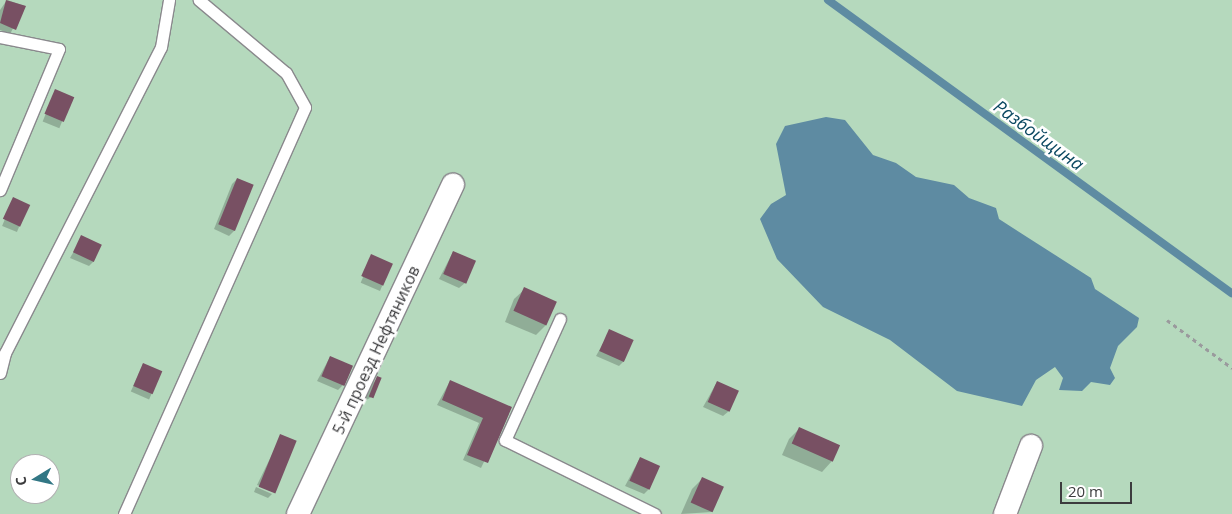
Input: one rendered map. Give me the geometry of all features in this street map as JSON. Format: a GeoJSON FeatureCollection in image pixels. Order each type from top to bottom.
{"type":"FeatureCollection","features":[{"type":"Feature","properties":{"kind":"street","name":"5-й проезд Нефтяников"},"geometry":{"type":"LineString","coordinates":[[298,514],[453,185]]}},
{"type":"Feature","properties":{"kind":"street"},"geometry":{"type":"LineString","coordinates":[[1005,514],[1031,446]]}},
{"type":"Feature","properties":{"kind":"lane"},"geometry":{"type":"LineString","coordinates":[[0,373],[5,353],[161,46],[169,0]]}},
{"type":"Feature","properties":{"kind":"lane"},"geometry":{"type":"LineString","coordinates":[[124,514],[305,107],[286,73],[199,0]]}},
{"type":"Feature","properties":{"kind":"lane"},"geometry":{"type":"LineString","coordinates":[[0,37],[59,49],[0,190]]}},
{"type":"Feature","properties":{"kind":"lane"},"geometry":{"type":"LineString","coordinates":[[560,319],[505,440],[656,514]]}},
{"type":"Feature","properties":{"kind":"path"},"geometry":{"type":"LineString","coordinates":[[1167,320],[1232,368]]}},
{"type":"Feature","properties":{"kind":"green space"},"geometry":{"type":"Polygon","coordinates":[[[0,0],[1232,0],[1232,514],[0,514],[0,0]]]}},
{"type":"Feature","properties":{"kind":"water"},"geometry":{"type":"Polygon","coordinates":[[[826,117],[845,120],[873,155],[896,163],[916,177],[954,185],[969,198],[996,208],[999,219],[1091,278],[1095,289],[1139,318],[1137,327],[1118,346],[1110,368],[1115,378],[1110,385],[1091,382],[1082,391],[1059,390],[1063,378],[1055,367],[1036,380],[1022,406],[957,391],[890,340],[823,307],[777,259],[760,219],[771,204],[786,195],[776,144],[785,126],[826,117]]]}},
{"type":"Feature","properties":{"kind":"building"},"geometry":{"type":"Polygon","coordinates":[[[6,0],[26,6],[16,30],[0,23],[6,0]]]}},
{"type":"Feature","properties":{"kind":"building"},"geometry":{"type":"Polygon","coordinates":[[[55,89],[74,97],[64,122],[44,114],[55,89]]]}},
{"type":"Feature","properties":{"kind":"building"},"geometry":{"type":"Polygon","coordinates":[[[237,178],[254,185],[235,231],[218,224],[237,178]]]}},
{"type":"Feature","properties":{"kind":"building"},"geometry":{"type":"Polygon","coordinates":[[[13,197],[30,205],[20,227],[3,219],[13,197]]]}},
{"type":"Feature","properties":{"kind":"building"},"geometry":{"type":"Polygon","coordinates":[[[81,235],[102,245],[94,262],[73,252],[81,235]]]}},
{"type":"Feature","properties":{"kind":"building"},"geometry":{"type":"Polygon","coordinates":[[[453,251],[476,261],[466,284],[443,274],[453,251]]]}},
{"type":"Feature","properties":{"kind":"building"},"geometry":{"type":"Polygon","coordinates":[[[371,254],[393,264],[383,286],[361,276],[371,254]]]}},
{"type":"Feature","properties":{"kind":"building"},"geometry":{"type":"Polygon","coordinates":[[[524,287],[557,302],[546,325],[513,311],[524,287]]]}},
{"type":"Feature","properties":{"kind":"building"},"geometry":{"type":"Polygon","coordinates":[[[609,329],[634,340],[624,362],[599,351],[609,329]]]}},
{"type":"Feature","properties":{"kind":"building"},"geometry":{"type":"Polygon","coordinates":[[[330,356],[353,366],[344,386],[321,376],[330,356]]]}},
{"type":"Feature","properties":{"kind":"building"},"geometry":{"type":"Polygon","coordinates":[[[143,363],[162,371],[153,394],[133,386],[143,363]]]}},
{"type":"Feature","properties":{"kind":"building"},"geometry":{"type":"Polygon","coordinates":[[[377,376],[382,378],[373,398],[369,396],[377,376]]]}},
{"type":"Feature","properties":{"kind":"building"},"geometry":{"type":"Polygon","coordinates":[[[450,380],[512,407],[488,463],[467,455],[483,418],[442,400],[450,380]]]}},
{"type":"Feature","properties":{"kind":"building"},"geometry":{"type":"Polygon","coordinates":[[[717,381],[739,391],[730,412],[708,402],[717,381]]]}},
{"type":"Feature","properties":{"kind":"building"},"geometry":{"type":"Polygon","coordinates":[[[799,427],[840,445],[833,462],[792,443],[799,427]]]}},
{"type":"Feature","properties":{"kind":"building"},"geometry":{"type":"Polygon","coordinates":[[[280,434],[297,441],[275,494],[259,487],[280,434]]]}},
{"type":"Feature","properties":{"kind":"building"},"geometry":{"type":"Polygon","coordinates":[[[640,457],[660,466],[650,490],[629,481],[640,457]]]}},
{"type":"Feature","properties":{"kind":"building"},"geometry":{"type":"Polygon","coordinates":[[[702,477],[724,487],[713,512],[691,503],[702,477]]]}},
{"type":"Feature","properties":{"kind":"waterway","name":"Разбойщина"},"geometry":{"type":"LineString","coordinates":[[828,0],[1232,293]]}}]}
